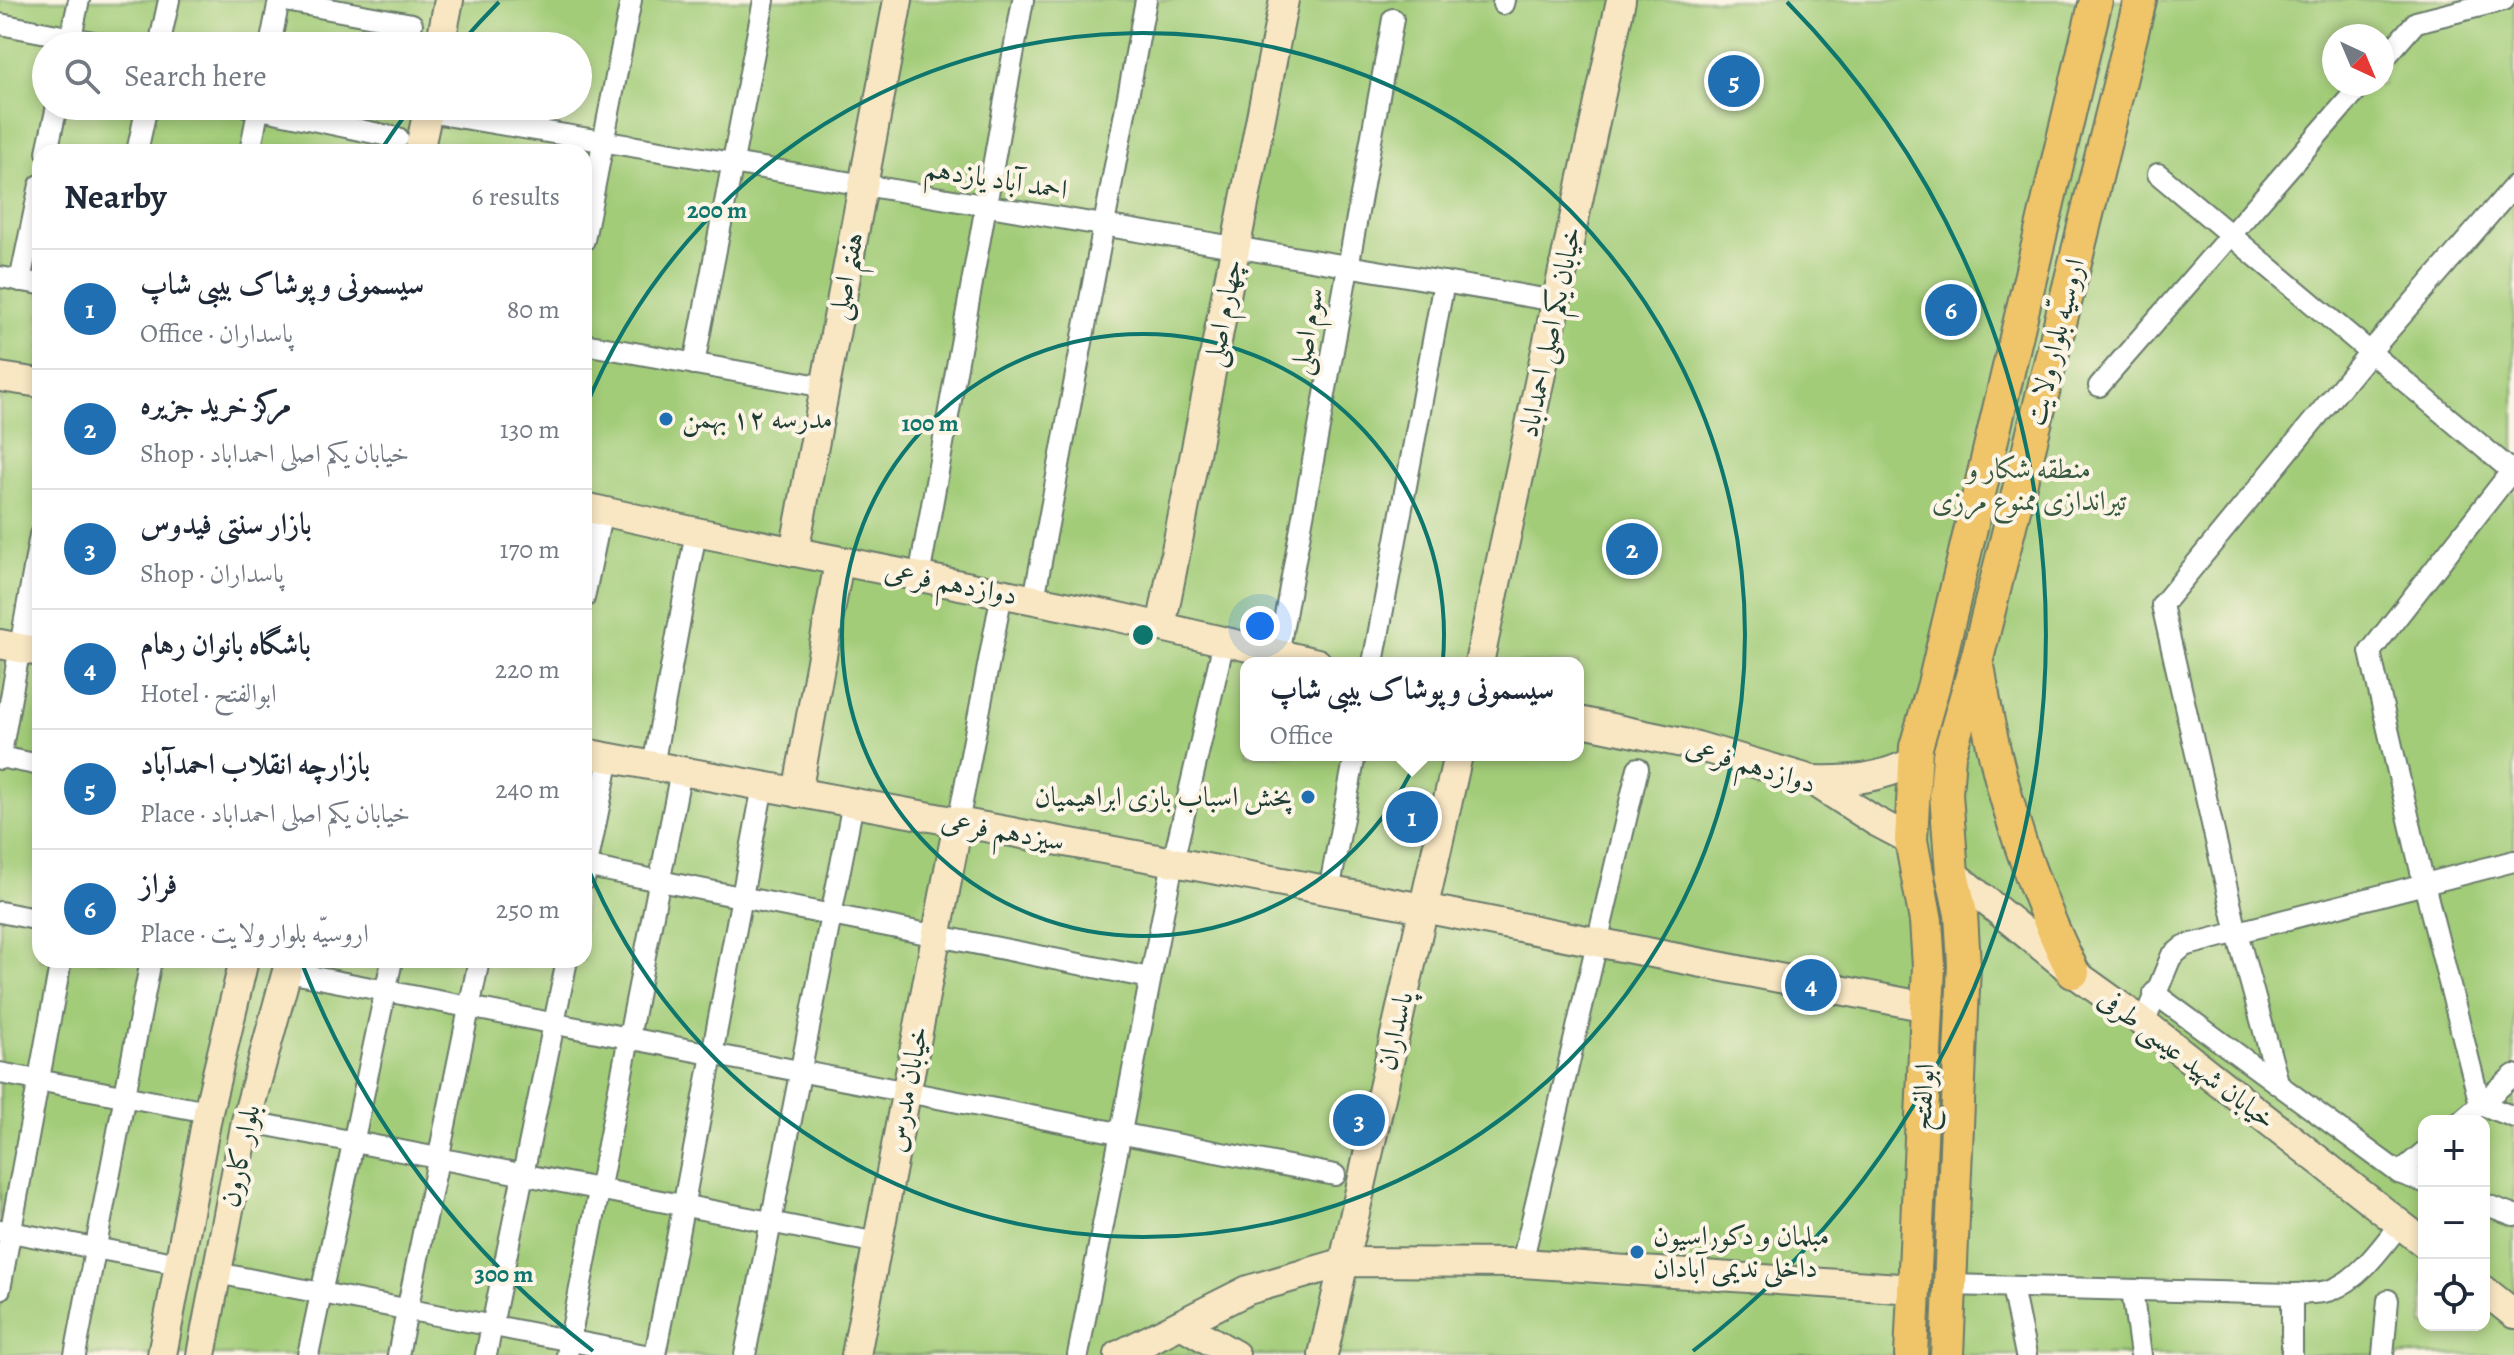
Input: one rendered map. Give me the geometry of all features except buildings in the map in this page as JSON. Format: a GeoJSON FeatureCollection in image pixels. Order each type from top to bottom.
{"type":"FeatureCollection","features":[{"type":"Feature","properties":{"kind":"main road","name":"اروسیّه بلوار ولایت"},"geometry":{"type":"LineString","coordinates":[[1911,840],[1916,747],[2011,365],[2096,0]]}},
{"type":"Feature","properties":{"kind":"main road","name":"اروسیّه بلوار ولایت"},"geometry":{"type":"LineString","coordinates":[[1952,873],[1946,794],[1949,755],[1977,659],[2140,0]]}},
{"type":"Feature","properties":{"kind":"main road"},"geometry":{"type":"LineString","coordinates":[[2011,365],[2027,376],[2046,375]]}},
{"type":"Feature","properties":{"kind":"main road"},"geometry":{"type":"LineString","coordinates":[[1994,433],[2014,429],[2030,441]]}},
{"type":"Feature","properties":{"kind":"main road"},"geometry":{"type":"LineString","coordinates":[[1977,659],[1993,752],[2009,813],[2034,887],[2073,972]]}},
{"type":"Feature","properties":{"kind":"main road"},"geometry":{"type":"LineString","coordinates":[[1911,840],[1952,873]]}},
{"type":"Feature","properties":{"kind":"main road","name":"ابوالفتح"},"geometry":{"type":"LineString","coordinates":[[1911,840],[1926,921],[1929,966],[1911,1355]]}},
{"type":"Feature","properties":{"kind":"main road","name":"ابوالفتح"},"geometry":{"type":"LineString","coordinates":[[1947,1355],[1964,965],[1961,914],[1952,873]]}},
{"type":"Feature","properties":{"kind":"street"},"geometry":{"type":"LineString","coordinates":[[72,32],[79,0]]}},
{"type":"Feature","properties":{"kind":"street"},"geometry":{"type":"LineString","coordinates":[[162,32],[169,0]]}},
{"type":"Feature","properties":{"kind":"street"},"geometry":{"type":"LineString","coordinates":[[273,32],[279,0],[412,24]]}},
{"type":"Feature","properties":{"kind":"street"},"geometry":{"type":"LineString","coordinates":[[443,32],[449,0]]}},
{"type":"Feature","properties":{"kind":"street"},"geometry":{"type":"LineString","coordinates":[[592,198],[631,0]]}},
{"type":"Feature","properties":{"kind":"street"},"geometry":{"type":"LineString","coordinates":[[694,364],[764,0]]}},
{"type":"Feature","properties":{"kind":"street","name":"هفتم اصلی"},"geometry":{"type":"LineString","coordinates":[[794,552],[898,0]]}},
{"type":"Feature","properties":{"kind":"street"},"geometry":{"type":"LineString","coordinates":[[919,577],[1023,0]]}},
{"type":"Feature","properties":{"kind":"street"},"geometry":{"type":"LineString","coordinates":[[1034,599],[1146,0]]}},
{"type":"Feature","properties":{"kind":"street","name":"چهارم اصلی"},"geometry":{"type":"LineString","coordinates":[[1161,627],[1284,0]]}},
{"type":"Feature","properties":{"kind":"street","name":"خیابان یکم اصلی احمداباد"},"geometry":{"type":"LineString","coordinates":[[1480,657],[1621,0]]}},
{"type":"Feature","properties":{"kind":"street"},"geometry":{"type":"LineString","coordinates":[[2394,47],[2416,22],[2504,0]]}},
{"type":"Feature","properties":{"kind":"street","name":"سوم اصلی"},"geometry":{"type":"LineString","coordinates":[[1278,654],[1393,19]]}},
{"type":"Feature","properties":{"kind":"street"},"geometry":{"type":"LineString","coordinates":[[0,24],[32,32]]}},
{"type":"Feature","properties":{"kind":"street"},"geometry":{"type":"LineString","coordinates":[[2099,386],[2352,96]]}},
{"type":"Feature","properties":{"kind":"street"},"geometry":{"type":"LineString","coordinates":[[49,144],[54,120]]}},
{"type":"Feature","properties":{"kind":"street"},"geometry":{"type":"LineString","coordinates":[[139,144],[144,120]]}},
{"type":"Feature","properties":{"kind":"street"},"geometry":{"type":"LineString","coordinates":[[251,144],[253,120]]}},
{"type":"Feature","properties":{"kind":"street"},"geometry":{"type":"LineString","coordinates":[[307,120],[405,144]]}},
{"type":"Feature","properties":{"kind":"street"},"geometry":{"type":"LineString","coordinates":[[410,144],[422,120]]}},
{"type":"Feature","properties":{"kind":"street","name":"احمد آباد یازدهم"},"geometry":{"type":"LineString","coordinates":[[488,120],[1556,301]]}},
{"type":"Feature","properties":{"kind":"street"},"geometry":{"type":"LineString","coordinates":[[2158,174],[2513,471],[2370,652],[2480,1104]]}},
{"type":"Feature","properties":{"kind":"street"},"geometry":{"type":"LineString","coordinates":[[2278,1082],[2237,933],[2162,605],[2370,352],[2514,186]]}},
{"type":"Feature","properties":{"kind":"street"},"geometry":{"type":"LineString","coordinates":[[20,281],[32,223]]}},
{"type":"Feature","properties":{"kind":"street"},"geometry":{"type":"LineString","coordinates":[[1374,657],[1444,282]]}},
{"type":"Feature","properties":{"kind":"street"},"geometry":{"type":"LineString","coordinates":[[592,345],[825,387]]}},
{"type":"Feature","properties":{"kind":"street"},"geometry":{"type":"LineString","coordinates":[[0,377],[32,382]]}},
{"type":"Feature","properties":{"kind":"street","name":"دوازدهم فرعی"},"geometry":{"type":"LineString","coordinates":[[593,509],[839,562],[1034,599],[1291,657]]}},
{"type":"Feature","properties":{"kind":"street"},"geometry":{"type":"LineString","coordinates":[[568,1348],[660,881],[667,769],[696,532]]}},
{"type":"Feature","properties":{"kind":"street"},"geometry":{"type":"LineString","coordinates":[[797,793],[839,562]]}},
{"type":"Feature","properties":{"kind":"street"},"geometry":{"type":"LineString","coordinates":[[32,580],[0,758],[32,764]]}},
{"type":"Feature","properties":{"kind":"street"},"geometry":{"type":"LineString","coordinates":[[958,823],[1002,593]]}},
{"type":"Feature","properties":{"kind":"street"},"geometry":{"type":"LineString","coordinates":[[1078,1355],[1173,862],[1224,641]]}},
{"type":"Feature","properties":{"kind":"street","name":"دوازدهم فرعی"},"geometry":{"type":"LineString","coordinates":[[1584,722],[1697,746],[1812,780],[1875,821],[1911,840]]}},
{"type":"Feature","properties":{"kind":"street"},"geometry":{"type":"LineString","coordinates":[[592,797],[596,755]]}},
{"type":"Feature","properties":{"kind":"street","name":"سیزدهم فرعی"},"geometry":{"type":"LineString","coordinates":[[596,755],[1423,908],[1927,1007]]}},
{"type":"Feature","properties":{"kind":"street"},"geometry":{"type":"LineString","coordinates":[[1329,891],[1354,761]]}},
{"type":"Feature","properties":{"kind":"street","name":"پاسداران"},"geometry":{"type":"LineString","coordinates":[[1323,1355],[1457,761]]}},
{"type":"Feature","properties":{"kind":"street"},"geometry":{"type":"LineString","coordinates":[[1812,780],[1888,775],[1915,761]]}},
{"type":"Feature","properties":{"kind":"street"},"geometry":{"type":"LineString","coordinates":[[1522,1263],[1638,768]]}},
{"type":"Feature","properties":{"kind":"street"},"geometry":{"type":"LineString","coordinates":[[655,1355],[763,786]]}},
{"type":"Feature","properties":{"kind":"street"},"geometry":{"type":"LineString","coordinates":[[745,1355],[853,803]]}},
{"type":"Feature","properties":{"kind":"street","name":"خیابان مدرس"},"geometry":{"type":"LineString","coordinates":[[856,1355],[958,823]]}},
{"type":"Feature","properties":{"kind":"street"},"geometry":{"type":"LineString","coordinates":[[2144,1023],[2171,957],[2184,946],[2514,861]]}},
{"type":"Feature","properties":{"kind":"street"},"geometry":{"type":"LineString","coordinates":[[592,872],[660,881],[1150,978]]}},
{"type":"Feature","properties":{"kind":"street","name":"خیابان شهید عیسی طرفی"},"geometry":{"type":"LineString","coordinates":[[1952,873],[2073,972],[2144,1023],[2418,1238]]}},
{"type":"Feature","properties":{"kind":"street"},"geometry":{"type":"LineString","coordinates":[[0,912],[32,918]]}},
{"type":"Feature","properties":{"kind":"street"},"geometry":{"type":"LineString","coordinates":[[0,1289],[5,1231],[39,1080],[60,968]]}},
{"type":"Feature","properties":{"kind":"street"},"geometry":{"type":"LineString","coordinates":[[75,1355],[149,968]]}},
{"type":"Feature","properties":{"kind":"street","name":"بلوار کارون"},"geometry":{"type":"LineString","coordinates":[[162,1355],[208,1112],[242,968]]}},
{"type":"Feature","properties":{"kind":"street","name":"بلوار کارون"},"geometry":{"type":"LineString","coordinates":[[201,1355],[246,1121],[288,968]]}},
{"type":"Feature","properties":{"kind":"street"},"geometry":{"type":"LineString","coordinates":[[297,968],[386,991],[1335,1175]]}},
{"type":"Feature","properties":{"kind":"street"},"geometry":{"type":"LineString","coordinates":[[308,1355],[390,968]]}},
{"type":"Feature","properties":{"kind":"street"},"geometry":{"type":"LineString","coordinates":[[398,1355],[477,968]]}},
{"type":"Feature","properties":{"kind":"street"},"geometry":{"type":"LineString","coordinates":[[486,1355],[565,968]]}},
{"type":"Feature","properties":{"kind":"street"},"geometry":{"type":"LineString","coordinates":[[2154,993],[2399,1173],[2418,1180]]}},
{"type":"Feature","properties":{"kind":"street"},"geometry":{"type":"LineString","coordinates":[[0,1073],[208,1112]]}},
{"type":"Feature","properties":{"kind":"street"},"geometry":{"type":"LineString","coordinates":[[2468,1115],[2514,1075]]}},
{"type":"Feature","properties":{"kind":"street"},"geometry":{"type":"LineString","coordinates":[[2480,1104],[2514,1117]]}},
{"type":"Feature","properties":{"kind":"street"},"geometry":{"type":"LineString","coordinates":[[246,1121],[878,1243]]}},
{"type":"Feature","properties":{"kind":"street"},"geometry":{"type":"LineString","coordinates":[[2399,1173],[2418,1157]]}},
{"type":"Feature","properties":{"kind":"street"},"geometry":{"type":"LineString","coordinates":[[2490,1206],[2514,1215]]}},
{"type":"Feature","properties":{"kind":"street"},"geometry":{"type":"LineString","coordinates":[[1950,1285],[2292,1294],[2331,1290],[2357,1273],[2400,1224]]}},
{"type":"Feature","properties":{"kind":"street"},"geometry":{"type":"LineString","coordinates":[[5,1231],[179,1264]]}},
{"type":"Feature","properties":{"kind":"street"},"geometry":{"type":"LineString","coordinates":[[1119,1355],[1248,1290],[1345,1262],[1522,1263],[1914,1289]]}},
{"type":"Feature","properties":{"kind":"street"},"geometry":{"type":"LineString","coordinates":[[217,1273],[492,1326],[568,1348],[645,1355]]}},
{"type":"Feature","properties":{"kind":"street"},"geometry":{"type":"LineString","coordinates":[[2012,1287],[2026,1355]]}},
{"type":"Feature","properties":{"kind":"street"},"geometry":{"type":"LineString","coordinates":[[2132,1290],[2141,1355]]}},
{"type":"Feature","properties":{"kind":"street"},"geometry":{"type":"LineString","coordinates":[[2292,1294],[2292,1355]]}},
{"type":"Feature","properties":{"kind":"street"},"geometry":{"type":"LineString","coordinates":[[2490,1295],[2514,1314]]}},
{"type":"Feature","properties":{"kind":"street"},"geometry":{"type":"LineString","coordinates":[[2383,1355],[2388,1300]]}},
{"type":"Feature","properties":{"kind":"street"},"geometry":{"type":"LineString","coordinates":[[1181,1324],[1235,1355]]}},
{"type":"Feature","properties":{"kind":"green space","name":"منطقه شکار و تیراندازی ممنوع مرزی"},"geometry":{"type":"Polygon","coordinates":[[[0,0],[2514,0],[2514,1355],[0,1355],[0,0]]]}},
{"type":"Feature","properties":{"kind":"place","name":"بازارچه انقلاب احمدآباد"},"geometry":{"type":"Point","coordinates":[1734,81]}},
{"type":"Feature","properties":{"kind":"place","name":"فراز"},"geometry":{"type":"Point","coordinates":[1951,310]}},
{"type":"Feature","properties":{"kind":"place","name":"مدرسه ۱۲ بهمن"},"geometry":{"type":"Point","coordinates":[666,419]}},
{"type":"Feature","properties":{"kind":"place","name":"مرکز خرید جزیره"},"geometry":{"type":"Point","coordinates":[1632,549]}},
{"type":"Feature","properties":{"kind":"place","name":"پخش اسباب بازی ابراهیمیان"},"geometry":{"type":"Point","coordinates":[1308,797]}},
{"type":"Feature","properties":{"kind":"place","name":"سیسمونی و پوشاک بیبی شاپ"},"geometry":{"type":"Point","coordinates":[1412,817]}},
{"type":"Feature","properties":{"kind":"place","name":"باشگاه بانوان رهام"},"geometry":{"type":"Point","coordinates":[1811,985]}},
{"type":"Feature","properties":{"kind":"place","name":"بازار سنتی فیدوس"},"geometry":{"type":"Point","coordinates":[1359,1120]}},
{"type":"Feature","properties":{"kind":"place","name":"مبلمان و دکوراسیون داخلی ندیمی آبادان"},"geometry":{"type":"Point","coordinates":[1637,1252]}}]}
